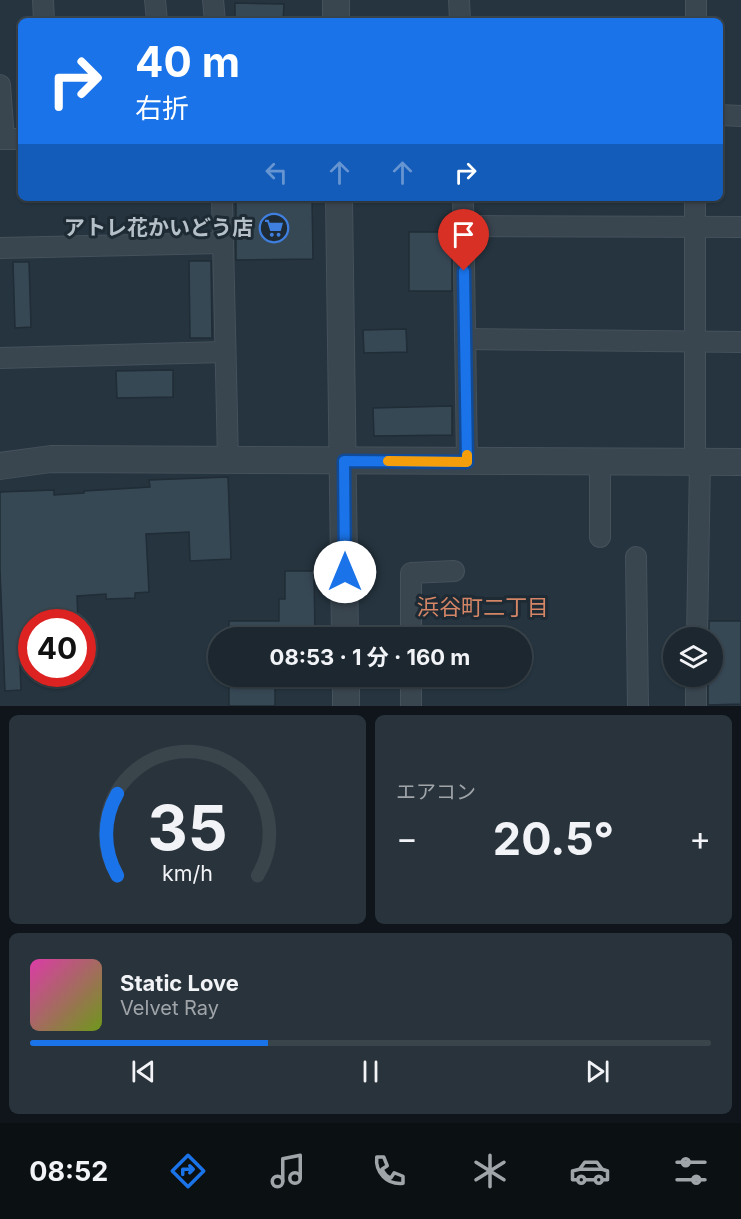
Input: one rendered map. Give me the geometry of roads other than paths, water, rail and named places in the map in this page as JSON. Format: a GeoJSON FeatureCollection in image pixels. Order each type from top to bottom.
{"type":"FeatureCollection","features":[{"type":"Feature","properties":{"kind":"street"},"geometry":{"type":"LineString","coordinates":[[43,0],[44,18]]}},
{"type":"Feature","properties":{"kind":"street"},"geometry":{"type":"LineString","coordinates":[[155,0],[157,18]]}},
{"type":"Feature","properties":{"kind":"street"},"geometry":{"type":"LineString","coordinates":[[213,0],[215,18]]}},
{"type":"Feature","properties":{"kind":"street"},"geometry":{"type":"LineString","coordinates":[[336,0],[336,18]]}},
{"type":"Feature","properties":{"kind":"street"},"geometry":{"type":"LineString","coordinates":[[459,0],[460,18]]}},
{"type":"Feature","properties":{"kind":"street"},"geometry":{"type":"LineString","coordinates":[[696,0],[696,18]]}},
{"type":"Feature","properties":{"kind":"street"},"geometry":{"type":"LineString","coordinates":[[0,85],[8,139]]}},
{"type":"Feature","properties":{"kind":"street"},"geometry":{"type":"LineString","coordinates":[[723,116],[741,116]]}},
{"type":"Feature","properties":{"kind":"street"},"geometry":{"type":"LineString","coordinates":[[222,201],[228,460]]}},
{"type":"Feature","properties":{"kind":"street"},"geometry":{"type":"LineString","coordinates":[[339,201],[345,627]]}},
{"type":"Feature","properties":{"kind":"street"},"geometry":{"type":"LineString","coordinates":[[463,201],[467,462]]}},
{"type":"Feature","properties":{"kind":"street"},"geometry":{"type":"LineString","coordinates":[[695,201],[697,627]]}},
{"type":"Feature","properties":{"kind":"street"},"geometry":{"type":"LineString","coordinates":[[463,225],[741,227]]}},
{"type":"Feature","properties":{"kind":"street"},"geometry":{"type":"LineString","coordinates":[[0,248],[223,243]]}},
{"type":"Feature","properties":{"kind":"street"},"geometry":{"type":"LineString","coordinates":[[465,339],[741,342]]}},
{"type":"Feature","properties":{"kind":"street"},"geometry":{"type":"LineString","coordinates":[[0,358],[224,352]]}},
{"type":"Feature","properties":{"kind":"street"},"geometry":{"type":"LineString","coordinates":[[0,466],[51,459],[741,462]]}},
{"type":"Feature","properties":{"kind":"street"},"geometry":{"type":"LineString","coordinates":[[600,462],[600,537]]}},
{"type":"Feature","properties":{"kind":"street"},"geometry":{"type":"LineString","coordinates":[[636,557],[638,706]]}},
{"type":"Feature","properties":{"kind":"street"},"geometry":{"type":"LineString","coordinates":[[411,627],[411,573],[454,572]]}},
{"type":"Feature","properties":{"kind":"street"},"geometry":{"type":"LineString","coordinates":[[346,687],[346,706]]}},
{"type":"Feature","properties":{"kind":"street"},"geometry":{"type":"LineString","coordinates":[[411,687],[411,706]]}},
{"type":"Feature","properties":{"kind":"street"},"geometry":{"type":"LineString","coordinates":[[696,687],[696,706]]}},
{"type":"Feature","properties":{"kind":"place","name":"アトレ花かいどう店"},"geometry":{"type":"Point","coordinates":[274,228]}},
{"type":"Feature","properties":{"kind":"district","name":"浜谷町二丁目"},"geometry":{"type":"Point","coordinates":[483,607]}}]}
